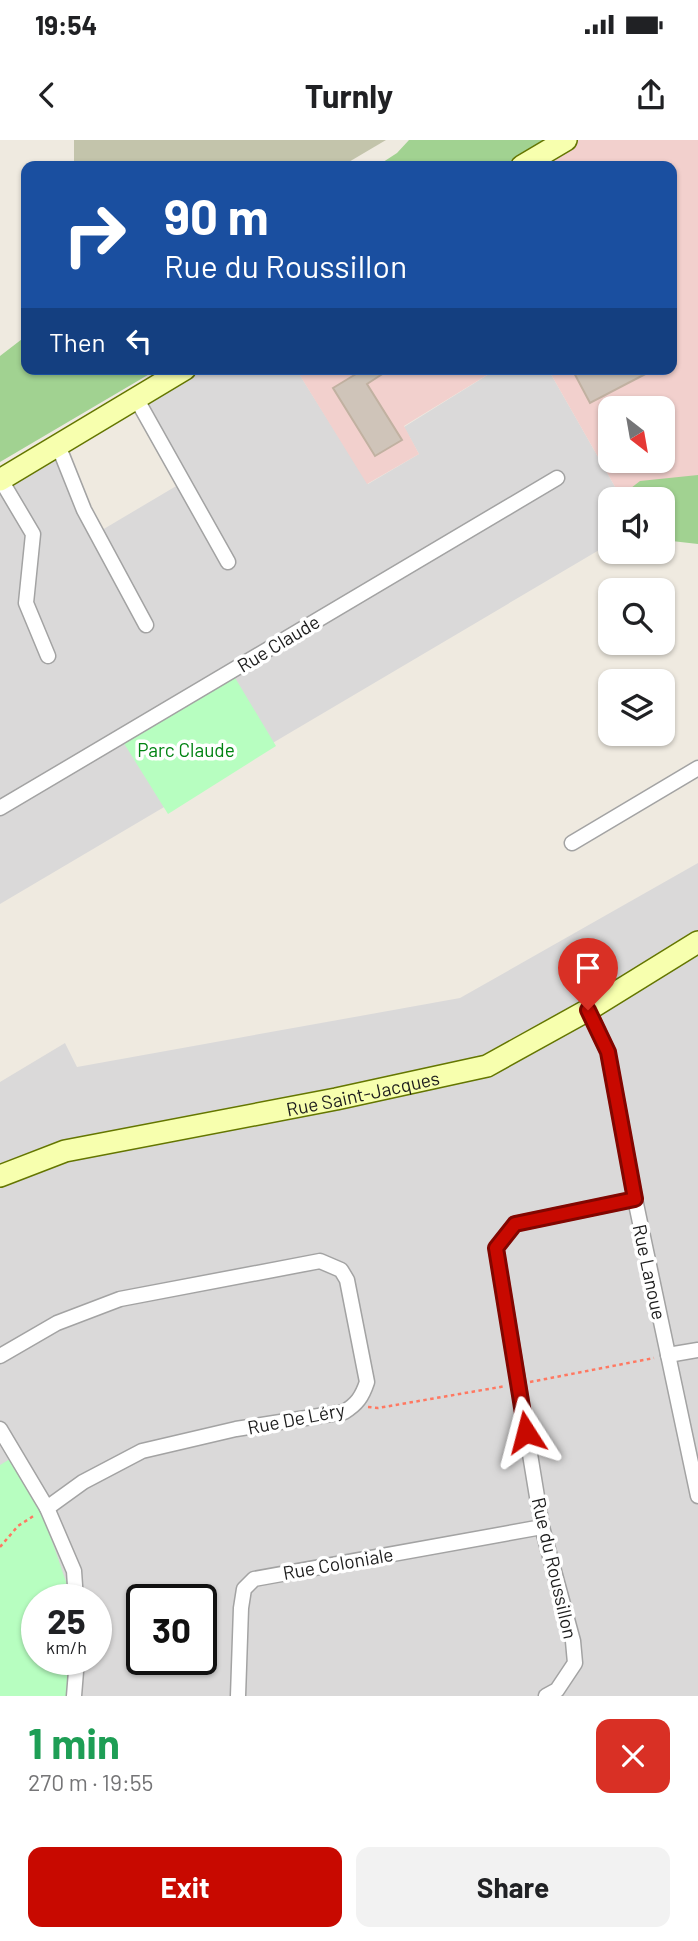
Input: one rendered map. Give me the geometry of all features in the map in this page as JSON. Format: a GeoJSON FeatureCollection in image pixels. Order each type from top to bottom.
{"type":"FeatureCollection","features":[{"type":"Feature","properties":{"kind":"street"},"geometry":{"type":"LineString","coordinates":[[530,161],[566,140]]}},
{"type":"Feature","properties":{"kind":"street"},"geometry":{"type":"LineString","coordinates":[[48,656],[26,603],[33,534],[0,480],[175,375]]}},
{"type":"Feature","properties":{"kind":"street"},"geometry":{"type":"LineString","coordinates":[[136,398],[228,562]]}},
{"type":"Feature","properties":{"kind":"street"},"geometry":{"type":"LineString","coordinates":[[58,445],[84,510],[146,625]]}},
{"type":"Feature","properties":{"kind":"street","name":"Rue Claude"},"geometry":{"type":"LineString","coordinates":[[1,806],[556,478]]}},
{"type":"Feature","properties":{"kind":"street"},"geometry":{"type":"LineString","coordinates":[[572,843],[698,768]]}},
{"type":"Feature","properties":{"kind":"street","name":"Rue Saint-Jacques"},"geometry":{"type":"LineString","coordinates":[[0,1175],[65,1152],[336,1099],[487,1066],[588,1010],[698,942]]}},
{"type":"Feature","properties":{"kind":"street","name":"Rue Lanoue"},"geometry":{"type":"LineString","coordinates":[[588,1010],[608,1052],[635,1199],[698,1496]]}},
{"type":"Feature","properties":{"kind":"street","name":"Rue du Roussillon"},"geometry":{"type":"LineString","coordinates":[[546,1696],[557,1690],[575,1663],[573,1641],[542,1527],[496,1248],[515,1224],[635,1199]]}},
{"type":"Feature","properties":{"kind":"street","name":"Rue De Léry"},"geometry":{"type":"LineString","coordinates":[[0,1356],[57,1323],[120,1299],[320,1261],[341,1270],[347,1280],[366,1382],[363,1396],[354,1406],[344,1412],[236,1429],[142,1451],[83,1482],[47,1508]]}},
{"type":"Feature","properties":{"kind":"street"},"geometry":{"type":"LineString","coordinates":[[668,1355],[698,1350]]}},
{"type":"Feature","properties":{"kind":"street"},"geometry":{"type":"LineString","coordinates":[[0,1429],[47,1508],[74,1571],[75,1584]]}},
{"type":"Feature","properties":{"kind":"street","name":"Rue Coloniale"},"geometry":{"type":"LineString","coordinates":[[238,1696],[241,1608],[244,1589],[254,1578],[542,1527]]}},
{"type":"Feature","properties":{"kind":"street"},"geometry":{"type":"LineString","coordinates":[[74,1696],[76,1675]]}},
{"type":"Feature","properties":{"kind":"path"},"geometry":{"type":"LineString","coordinates":[[0,1546],[18,1526],[47,1508]]}},
{"type":"Feature","properties":{"kind":"shaded area"},"geometry":{"type":"Polygon","coordinates":[[[74,140],[386,140],[350,161],[74,161],[74,140]]]}},
{"type":"Feature","properties":{"kind":"shaded area"},"geometry":{"type":"Polygon","coordinates":[[[569,140],[698,140],[698,490],[675,496],[675,487],[615,487],[607,473],[676,472],[676,396],[598,396],[598,457],[551,375],[677,375],[677,161],[533,161],[569,140]]]}},
{"type":"Feature","properties":{"kind":"shaded area"},"geometry":{"type":"Polygon","coordinates":[[[175,375],[300,375],[368,484],[419,454],[404,427],[487,375],[551,375],[598,457],[598,473],[607,473],[615,487],[598,487],[598,551],[0,904],[0,480],[58,445],[97,533],[183,482],[136,398],[175,375]]]}},
{"type":"Feature","properties":{"kind":"shaded area"},"geometry":{"type":"Polygon","coordinates":[[[300,375],[487,375],[404,426],[419,454],[367,484],[300,375]]]}},
{"type":"Feature","properties":{"kind":"shaded area"},"geometry":{"type":"Polygon","coordinates":[[[698,863],[698,1696],[0,1696],[0,1082],[65,1043],[77,1067],[460,998],[698,863]]]}},
{"type":"Feature","properties":{"kind":"green space"},"geometry":{"type":"Polygon","coordinates":[[[409,140],[547,140],[511,161],[385,161],[409,140]]]}},
{"type":"Feature","properties":{"kind":"green space"},"geometry":{"type":"Polygon","coordinates":[[[21,340],[21,375],[148,375],[0,462],[0,356],[21,340]]]}},
{"type":"Feature","properties":{"kind":"green space"},"geometry":{"type":"Polygon","coordinates":[[[698,475],[698,544],[675,541],[675,487],[632,487],[640,481],[698,475]]]}},
{"type":"Feature","properties":{"kind":"green space","name":"Parc Claude"},"geometry":{"type":"Polygon","coordinates":[[[231,671],[276,746],[168,814],[120,737],[231,671]]]}},
{"type":"Feature","properties":{"kind":"green space"},"geometry":{"type":"Polygon","coordinates":[[[10,1459],[43,1515],[67,1584],[21,1584],[21,1675],[72,1675],[71,1696],[0,1696],[0,1465],[10,1459]]]}},
{"type":"Feature","properties":{"kind":"building"},"geometry":{"type":"Polygon","coordinates":[[[354,375],[381,375],[367,384],[402,440],[375,456],[333,388],[354,375]]]}},
{"type":"Feature","properties":{"kind":"building"},"geometry":{"type":"Polygon","coordinates":[[[575,375],[644,375],[603,396],[598,396],[598,399],[590,403],[575,375]]]}},
{"type":"Feature","properties":{"kind":"route"},"geometry":{"type":"LineString","coordinates":[[526,1432],[496,1248],[515,1224],[635,1199],[608,1052],[588,1010]]}}]}
